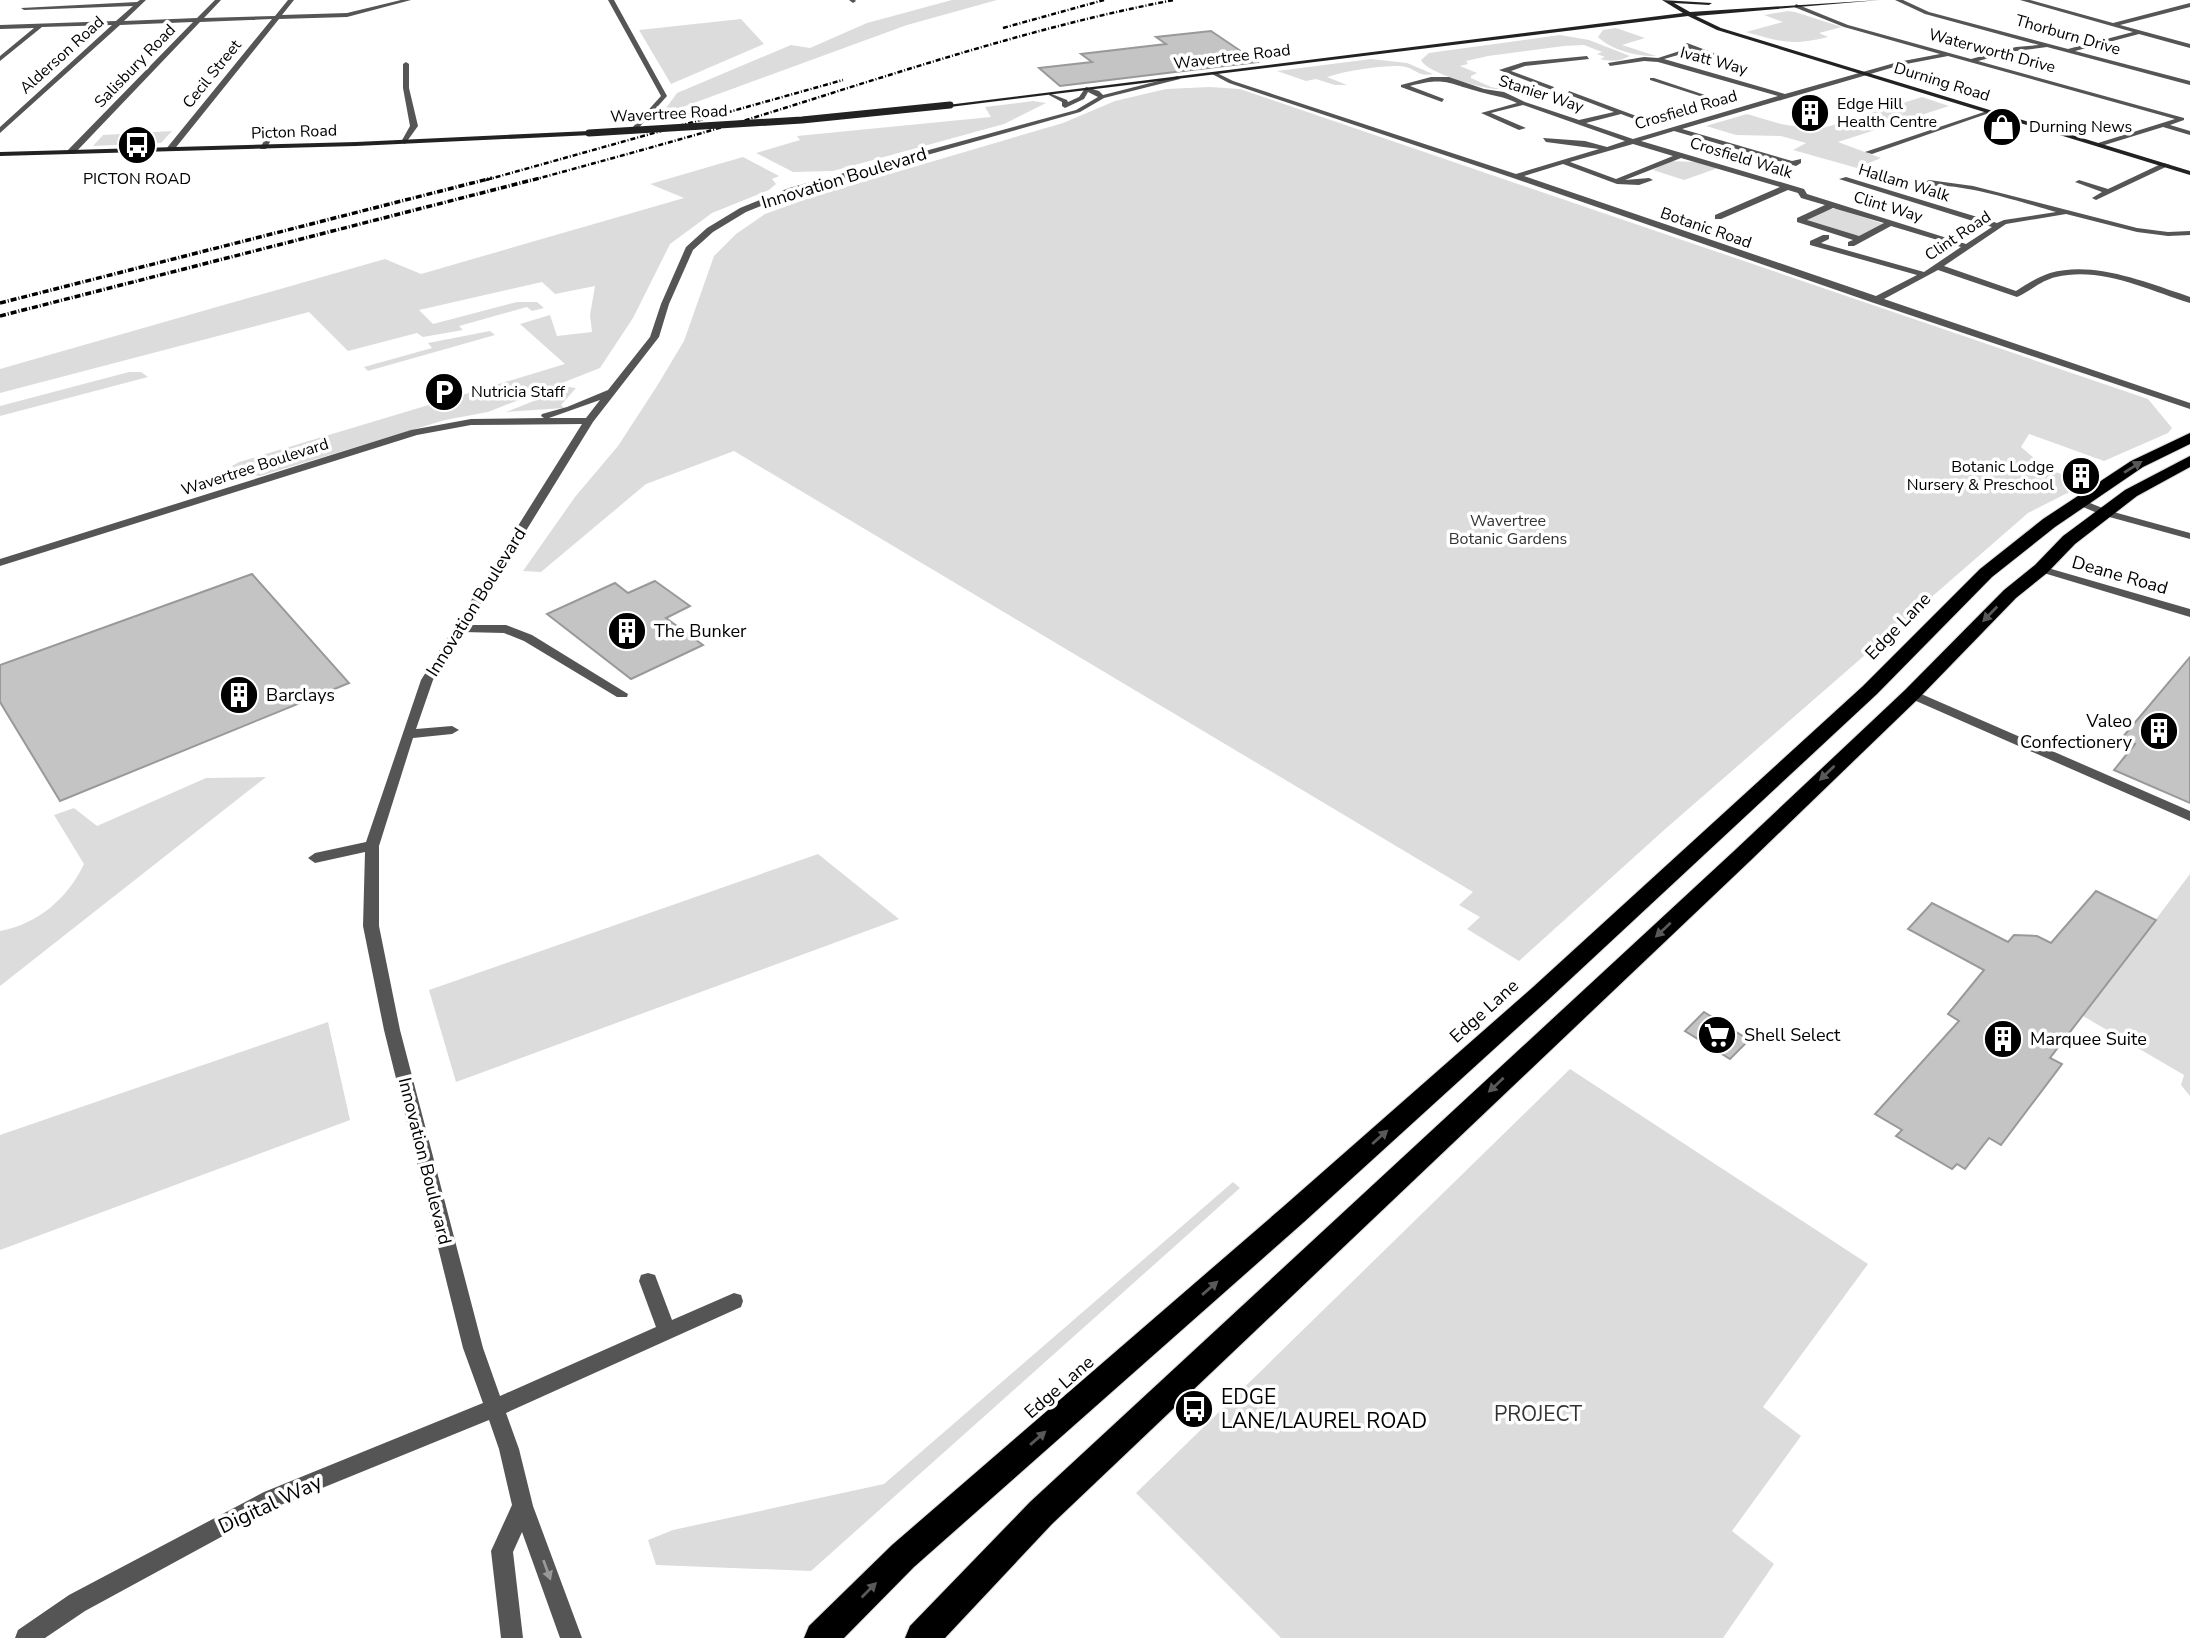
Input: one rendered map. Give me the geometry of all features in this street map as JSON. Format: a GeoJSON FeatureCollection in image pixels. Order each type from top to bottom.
{"type":"FeatureCollection","features":[{"type":"Feature","properties":{"kind":"highway","name":"Edge Lane"},"geometry":{"type":"LineString","coordinates":[[821,1638],[903,1556],[1540,994],[1870,690],[1986,573],[2049,523],[2137,464],[2190,438]]}},
{"type":"Feature","properties":{"kind":"highway"},"geometry":{"type":"LineString","coordinates":[[922,1638],[1041,1513],[1912,694],[2002,602],[2041,569],[2069,540],[2143,486],[2189,463]]}},
{"type":"Feature","properties":{"kind":"main road"},"geometry":{"type":"LineString","coordinates":[[1666,0],[1711,1]]}},
{"type":"Feature","properties":{"kind":"main road","name":"Durning Road"},"geometry":{"type":"LineString","coordinates":[[1666,0],[1719,29],[2190,173]]}},
{"type":"Feature","properties":{"kind":"main road"},"geometry":{"type":"LineString","coordinates":[[1821,0],[1832,4]]}},
{"type":"Feature","properties":{"kind":"main road","name":"Wavertree Road"},"geometry":{"type":"LineString","coordinates":[[589,132],[803,120],[950,105],[1688,14],[1877,0]]}},
{"type":"Feature","properties":{"kind":"main road"},"geometry":{"type":"LineString","coordinates":[[1688,14],[1711,1]]}},
{"type":"Feature","properties":{"kind":"main road","name":"Picton Road"},"geometry":{"type":"LineString","coordinates":[[0,154],[405,142],[589,132]]}},
{"type":"Feature","properties":{"kind":"street","name":"Salisbury Road"},"geometry":{"type":"LineString","coordinates":[[71,152],[218,0]]}},
{"type":"Feature","properties":{"kind":"street","name":"Cecil Street"},"geometry":{"type":"LineString","coordinates":[[170,149],[291,0]]}},
{"type":"Feature","properties":{"kind":"street"},"geometry":{"type":"LineString","coordinates":[[0,27],[356,14],[408,0]]}},
{"type":"Feature","properties":{"kind":"street"},"geometry":{"type":"LineString","coordinates":[[611,0],[664,96],[635,130]]}},
{"type":"Feature","properties":{"kind":"street","name":"Thorburn Drive"},"geometry":{"type":"LineString","coordinates":[[1898,0],[1927,13],[2190,83]]}},
{"type":"Feature","properties":{"kind":"street"},"geometry":{"type":"LineString","coordinates":[[2023,0],[2190,46]]}},
{"type":"Feature","properties":{"kind":"street"},"geometry":{"type":"LineString","coordinates":[[2180,0],[2190,4]]}},
{"type":"Feature","properties":{"kind":"street"},"geometry":{"type":"LineString","coordinates":[[24,8],[141,2]]}},
{"type":"Feature","properties":{"kind":"street","name":"Alderson Road"},"geometry":{"type":"LineString","coordinates":[[0,131],[141,2]]}},
{"type":"Feature","properties":{"kind":"street"},"geometry":{"type":"LineString","coordinates":[[2112,25],[2190,4]]}},
{"type":"Feature","properties":{"kind":"street","name":"Waterworth Drive"},"geometry":{"type":"LineString","coordinates":[[1796,6],[1846,26],[2182,119]]}},
{"type":"Feature","properties":{"kind":"street"},"geometry":{"type":"LineString","coordinates":[[0,59],[40,26]]}},
{"type":"Feature","properties":{"kind":"street"},"geometry":{"type":"LineString","coordinates":[[2070,50],[2138,32]]}},
{"type":"Feature","properties":{"kind":"street"},"geometry":{"type":"LineString","coordinates":[[1684,45],[1716,55]]}},
{"type":"Feature","properties":{"kind":"street"},"geometry":{"type":"LineString","coordinates":[[1972,60],[2016,49],[2050,45]]}},
{"type":"Feature","properties":{"kind":"street"},"geometry":{"type":"LineString","coordinates":[[1661,58],[1696,48]]}},
{"type":"Feature","properties":{"kind":"street","name":"Crosfield Road"},"geometry":{"type":"LineString","coordinates":[[1516,176],[1900,63],[1950,54]]}},
{"type":"Feature","properties":{"kind":"street"},"geometry":{"type":"LineString","coordinates":[[1552,88],[1501,70],[1524,64],[1587,59],[1599,55]]}},
{"type":"Feature","properties":{"kind":"street","name":"Ivatt Way"},"geometry":{"type":"LineString","coordinates":[[1609,64],[1661,58],[1677,66],[1733,79],[1786,96]]}},
{"type":"Feature","properties":{"kind":"street"},"geometry":{"type":"LineString","coordinates":[[1587,59],[1624,69]]}},
{"type":"Feature","properties":{"kind":"street"},"geometry":{"type":"LineString","coordinates":[[405,142],[414,126],[406,88],[406,64]]}},
{"type":"Feature","properties":{"kind":"street","name":"Botanic Road"},"geometry":{"type":"LineString","coordinates":[[1215,74],[1231,82],[1516,176],[2190,406]]}},
{"type":"Feature","properties":{"kind":"street","name":"Innovation Boulevard"},"geometry":{"type":"LineString","coordinates":[[572,1638],[523,1506],[509,1449],[473,1348],[392,1030],[371,926],[372,846],[427,680],[589,421],[654,337],[689,249],[709,230],[743,210],[792,190],[1078,111],[1102,97],[1178,78]]}},
{"type":"Feature","properties":{"kind":"street","name":"Stanier Way"},"geometry":{"type":"LineString","coordinates":[[1442,100],[1400,84],[1440,78],[1483,91],[1502,93],[1523,103],[1633,141]]}},
{"type":"Feature","properties":{"kind":"street"},"geometry":{"type":"LineString","coordinates":[[1653,79],[1708,97]]}},
{"type":"Feature","properties":{"kind":"street"},"geometry":{"type":"LineString","coordinates":[[1712,85],[1733,79]]}},
{"type":"Feature","properties":{"kind":"street"},"geometry":{"type":"LineString","coordinates":[[1526,86],[1538,83]]}},
{"type":"Feature","properties":{"kind":"street"},"geometry":{"type":"LineString","coordinates":[[1691,91],[1702,88]]}},
{"type":"Feature","properties":{"kind":"street"},"geometry":{"type":"LineString","coordinates":[[1086,89],[1097,92],[1102,97]]}},
{"type":"Feature","properties":{"kind":"street","name":"Innovation Boulevard"},"geometry":{"type":"LineString","coordinates":[[1042,121],[1054,111],[1082,98],[1086,89]]}},
{"type":"Feature","properties":{"kind":"street"},"geometry":{"type":"LineString","coordinates":[[1502,93],[1514,90]]}},
{"type":"Feature","properties":{"kind":"street"},"geometry":{"type":"LineString","coordinates":[[1570,93],[1637,118]]}},
{"type":"Feature","properties":{"kind":"street"},"geometry":{"type":"LineString","coordinates":[[1051,94],[1065,102],[1065,106]]}},
{"type":"Feature","properties":{"kind":"street"},"geometry":{"type":"LineString","coordinates":[[1522,128],[1481,112],[1523,103]]}},
{"type":"Feature","properties":{"kind":"street"},"geometry":{"type":"LineString","coordinates":[[1870,152],[1992,111]]}},
{"type":"Feature","properties":{"kind":"street"},"geometry":{"type":"LineString","coordinates":[[1581,122],[1621,112]]}},
{"type":"Feature","properties":{"kind":"street"},"geometry":{"type":"LineString","coordinates":[[2101,145],[2190,116]]}},
{"type":"Feature","properties":{"kind":"street"},"geometry":{"type":"LineString","coordinates":[[2164,125],[2190,133]]}},
{"type":"Feature","properties":{"kind":"street"},"geometry":{"type":"LineString","coordinates":[[263,147],[274,128]]}},
{"type":"Feature","properties":{"kind":"street"},"geometry":{"type":"LineString","coordinates":[[1673,129],[1793,164],[1798,162]]}},
{"type":"Feature","properties":{"kind":"street"},"geometry":{"type":"LineString","coordinates":[[1546,140],[1577,143],[1586,141],[1607,149]]}},
{"type":"Feature","properties":{"kind":"street","name":"Crosfield Walk"},"geometry":{"type":"LineString","coordinates":[[1633,141],[1801,191]]}},
{"type":"Feature","properties":{"kind":"street"},"geometry":{"type":"LineString","coordinates":[[1617,181],[1681,155]]}},
{"type":"Feature","properties":{"kind":"street"},"geometry":{"type":"LineString","coordinates":[[1563,162],[1617,181],[1641,184],[1649,180]]}},
{"type":"Feature","properties":{"kind":"street"},"geometry":{"type":"LineString","coordinates":[[2096,198],[2166,165]]}},
{"type":"Feature","properties":{"kind":"street","name":"Hallam Walk"},"geometry":{"type":"LineString","coordinates":[[1843,179],[1998,226]]}},
{"type":"Feature","properties":{"kind":"street"},"geometry":{"type":"LineString","coordinates":[[1864,186],[1877,180]]}},
{"type":"Feature","properties":{"kind":"street"},"geometry":{"type":"LineString","coordinates":[[1921,186],[1929,182],[1973,188],[2013,196],[2063,213],[2147,232],[2190,233]]}},
{"type":"Feature","properties":{"kind":"street"},"geometry":{"type":"LineString","coordinates":[[2079,182],[2109,192]]}},
{"type":"Feature","properties":{"kind":"street"},"geometry":{"type":"LineString","coordinates":[[1718,217],[1787,187]]}},
{"type":"Feature","properties":{"kind":"street","name":"Clint Way"},"geometry":{"type":"LineString","coordinates":[[1801,191],[1804,196],[1969,247]]}},
{"type":"Feature","properties":{"kind":"street"},"geometry":{"type":"LineString","coordinates":[[1832,205],[1800,220],[1859,239]]}},
{"type":"Feature","properties":{"kind":"street","name":"Clint Road"},"geometry":{"type":"LineString","coordinates":[[1874,300],[1925,275],[2011,220],[2063,213]]}},
{"type":"Feature","properties":{"kind":"street"},"geometry":{"type":"LineString","coordinates":[[1837,251],[1890,223]]}},
{"type":"Feature","properties":{"kind":"street"},"geometry":{"type":"LineString","coordinates":[[1826,237],[1813,243],[1925,275]]}},
{"type":"Feature","properties":{"kind":"street"},"geometry":{"type":"LineString","coordinates":[[1938,267],[2017,294],[2048,277],[2075,272],[2144,286],[2190,300]]}},
{"type":"Feature","properties":{"kind":"street","name":"Wavertree Boulevard"},"geometry":{"type":"LineString","coordinates":[[524,422],[571,409],[613,392]]}},
{"type":"Feature","properties":{"kind":"street","name":"Wavertree Boulevard"},"geometry":{"type":"LineString","coordinates":[[0,563],[415,432],[471,422],[589,421]]}},
{"type":"Feature","properties":{"kind":"street"},"geometry":{"type":"LineString","coordinates":[[2080,502],[2106,513],[2190,536]]}},
{"type":"Feature","properties":{"kind":"street","name":"Deane Road"},"geometry":{"type":"LineString","coordinates":[[2041,569],[2190,613]]}},
{"type":"Feature","properties":{"kind":"street"},"geometry":{"type":"LineString","coordinates":[[459,628],[506,629],[528,638],[622,694]]}},
{"type":"Feature","properties":{"kind":"street"},"geometry":{"type":"LineString","coordinates":[[1912,694],[2190,816]]}},
{"type":"Feature","properties":{"kind":"street"},"geometry":{"type":"LineString","coordinates":[[408,734],[452,730]]}},
{"type":"Feature","properties":{"kind":"street"},"geometry":{"type":"LineString","coordinates":[[314,858],[372,846]]}},
{"type":"Feature","properties":{"kind":"street"},"geometry":{"type":"LineString","coordinates":[[648,1280],[667,1331]]}},
{"type":"Feature","properties":{"kind":"street","name":"Digital Way"},"geometry":{"type":"LineString","coordinates":[[26,1638],[77,1603],[271,1499],[527,1395],[734,1301]]}},
{"type":"Feature","properties":{"kind":"street"},"geometry":{"type":"LineString","coordinates":[[512,1638],[502,1551],[523,1506]]}},
{"type":"Feature","properties":{"kind":"green space"},"geometry":{"type":"Polygon","coordinates":[[[952,0],[997,0],[907,25],[661,115],[677,93],[791,45],[810,48],[867,23],[952,0]]]}},
{"type":"Feature","properties":{"kind":"green space"},"geometry":{"type":"Polygon","coordinates":[[[1788,11],[1842,27],[1819,33],[1828,37],[1795,42],[1746,32],[1783,22],[1764,15],[1788,11]]]}},
{"type":"Feature","properties":{"kind":"green space"},"geometry":{"type":"Polygon","coordinates":[[[741,19],[764,44],[671,84],[639,30],[741,19]]]}},
{"type":"Feature","properties":{"kind":"green space"},"geometry":{"type":"Polygon","coordinates":[[[1616,28],[1645,38],[1622,45],[1656,56],[1625,52],[1598,37],[1603,30],[1616,28]]]}},
{"type":"Feature","properties":{"kind":"green space"},"geometry":{"type":"Polygon","coordinates":[[[1560,35],[1589,40],[1630,56],[1604,60],[1600,59],[1605,57],[1597,54],[1602,52],[1584,45],[1564,46],[1488,56],[1466,61],[1468,64],[1460,66],[1477,73],[1471,78],[1501,89],[1478,86],[1455,79],[1433,70],[1421,60],[1429,53],[1560,35]]]}},
{"type":"Feature","properties":{"kind":"green space"},"geometry":{"type":"Polygon","coordinates":[[[1371,59],[1407,63],[1433,74],[1423,74],[1404,67],[1372,68],[1327,77],[1347,85],[1335,85],[1316,79],[1306,81],[1277,71],[1371,59]]]}},
{"type":"Feature","properties":{"kind":"green space","name":"Wavertree Botanic Gardens"},"geometry":{"type":"Polygon","coordinates":[[[1166,89],[1240,89],[2148,399],[2172,428],[2168,433],[2104,461],[2029,434],[2021,447],[2047,469],[2087,483],[2028,513],[1663,831],[1519,961],[1467,929],[1480,917],[1459,905],[1473,892],[734,451],[646,484],[541,572],[523,571],[575,497],[618,446],[657,386],[684,341],[714,256],[736,234],[765,214],[815,196],[1063,123],[1115,101],[1166,89]]]}},
{"type":"Feature","properties":{"kind":"green space"},"geometry":{"type":"Polygon","coordinates":[[[1922,97],[1949,106],[1838,142],[1881,158],[1857,168],[1793,150],[1806,143],[1781,136],[1736,135],[1706,126],[1747,114],[1781,124],[1817,130],[1922,97]]]}},
{"type":"Feature","properties":{"kind":"green space"},"geometry":{"type":"Polygon","coordinates":[[[1033,101],[1046,103],[1004,124],[833,171],[793,172],[756,153],[800,140],[797,136],[991,117],[985,107],[1033,101]]]}},
{"type":"Feature","properties":{"kind":"green space"},"geometry":{"type":"Polygon","coordinates":[[[172,131],[161,143],[93,146],[103,135],[172,131]]]}},
{"type":"Feature","properties":{"kind":"green space"},"geometry":{"type":"Polygon","coordinates":[[[743,157],[779,176],[772,179],[776,184],[769,190],[712,213],[670,244],[633,318],[600,368],[488,412],[445,420],[260,476],[238,474],[232,466],[565,364],[520,324],[550,315],[557,336],[592,332],[590,315],[595,286],[555,294],[542,282],[419,310],[433,324],[517,302],[537,302],[544,308],[532,311],[527,307],[459,326],[463,330],[423,337],[417,333],[348,351],[309,312],[0,393],[0,369],[385,259],[421,274],[684,198],[650,184],[743,157]]]}},
{"type":"Feature","properties":{"kind":"green space"},"geometry":{"type":"Polygon","coordinates":[[[1669,161],[1698,162],[1718,168],[1684,180],[1653,170],[1669,161]]]}},
{"type":"Feature","properties":{"kind":"green space"},"geometry":{"type":"Polygon","coordinates":[[[1831,209],[1884,224],[1857,237],[1809,222],[1807,219],[1831,209]]]}},
{"type":"Feature","properties":{"kind":"green space"},"geometry":{"type":"Polygon","coordinates":[[[490,331],[495,335],[368,371],[364,367],[432,348],[428,343],[490,331]]]}},
{"type":"Feature","properties":{"kind":"green space"},"geometry":{"type":"Polygon","coordinates":[[[129,372],[141,372],[148,377],[0,416],[0,406],[129,372]]]}},
{"type":"Feature","properties":{"kind":"green space"},"geometry":{"type":"Polygon","coordinates":[[[569,387],[576,388],[561,405],[564,408],[506,412],[569,387]]]}},
{"type":"Feature","properties":{"kind":"green space"},"geometry":{"type":"Polygon","coordinates":[[[266,777],[0,986],[0,931],[14,928],[50,908],[69,888],[84,864],[54,815],[74,808],[97,826],[206,778],[266,777]]]}},
{"type":"Feature","properties":{"kind":"green space"},"geometry":{"type":"Polygon","coordinates":[[[818,854],[899,919],[456,1082],[429,990],[818,854]]]}},
{"type":"Feature","properties":{"kind":"green space"},"geometry":{"type":"Polygon","coordinates":[[[2190,874],[2190,1096],[2181,1085],[2184,1075],[2083,1016],[2190,874]]]}},
{"type":"Feature","properties":{"kind":"green space"},"geometry":{"type":"Polygon","coordinates":[[[328,1022],[350,1120],[0,1250],[0,1135],[328,1022]]]}},
{"type":"Feature","properties":{"kind":"green space","name":"PROJECT"},"geometry":{"type":"Polygon","coordinates":[[[1570,1069],[1868,1264],[1763,1407],[1801,1436],[1732,1531],[1774,1564],[1723,1638],[1281,1638],[1136,1493],[1570,1069]]]}},
{"type":"Feature","properties":{"kind":"green space"},"geometry":{"type":"Polygon","coordinates":[[[1233,1182],[1240,1188],[811,1571],[656,1565],[648,1540],[673,1530],[884,1484],[1233,1182]]]}},
{"type":"Feature","properties":{"kind":"building"},"geometry":{"type":"Polygon","coordinates":[[[1211,31],[1257,62],[1060,86],[1039,68],[1092,62],[1081,54],[1166,44],[1156,37],[1211,31]]]}},
{"type":"Feature","properties":{"kind":"building","name":"Barclays"},"geometry":{"type":"Polygon","coordinates":[[[252,574],[349,683],[60,801],[0,702],[0,665],[252,574]]]}},
{"type":"Feature","properties":{"kind":"building","name":"The Bunker"},"geometry":{"type":"Polygon","coordinates":[[[655,581],[690,606],[666,618],[703,645],[631,679],[547,614],[615,583],[628,593],[655,581]]]}},
{"type":"Feature","properties":{"kind":"building","name":"Valeo Confectionery"},"geometry":{"type":"Polygon","coordinates":[[[2190,657],[2190,803],[2114,770],[2135,744],[2122,738],[2190,657]]]}},
{"type":"Feature","properties":{"kind":"building","name":"Marquee Suite"},"geometry":{"type":"Polygon","coordinates":[[[2096,891],[2156,920],[2050,1058],[2062,1064],[2001,1145],[1989,1138],[1965,1169],[1957,1164],[1952,1169],[1896,1136],[1902,1130],[1875,1114],[1959,1021],[1948,1014],[1984,970],[1908,929],[1932,903],[2008,942],[2014,935],[2037,936],[2051,943],[2096,891]]]}},
{"type":"Feature","properties":{"kind":"building","name":"Shell Select"},"geometry":{"type":"Polygon","coordinates":[[[1704,1012],[1749,1040],[1730,1059],[1685,1031],[1704,1012]]]}},
{"type":"Feature","properties":{"kind":"railway"},"geometry":{"type":"LineString","coordinates":[[1003,28],[1104,0]]}},
{"type":"Feature","properties":{"kind":"railway"},"geometry":{"type":"LineString","coordinates":[[533,180],[731,124],[1017,37],[1174,0]]}},
{"type":"Feature","properties":{"kind":"railway"},"geometry":{"type":"LineString","coordinates":[[486,180],[843,80]]}},
{"type":"Feature","properties":{"kind":"railway"},"geometry":{"type":"LineString","coordinates":[[0,303],[492,178]]}},
{"type":"Feature","properties":{"kind":"railway"},"geometry":{"type":"LineString","coordinates":[[0,316],[540,178]]}},
{"type":"Feature","properties":{"kind":"place","name":"Edge Hill Health Centre"},"geometry":{"type":"Point","coordinates":[1810,113]}},
{"type":"Feature","properties":{"kind":"place","name":"Durning News"},"geometry":{"type":"Point","coordinates":[2002,127]}},
{"type":"Feature","properties":{"kind":"place","name":"PICTON ROAD"},"geometry":{"type":"Point","coordinates":[137,145]}},
{"type":"Feature","properties":{"kind":"place","name":"Nutricia Staff"},"geometry":{"type":"Point","coordinates":[444,392]}},
{"type":"Feature","properties":{"kind":"place","name":"Botanic Lodge Nursery & Preschool"},"geometry":{"type":"Point","coordinates":[2081,476]}},
{"type":"Feature","properties":{"kind":"place","name":"The Bunker"},"geometry":{"type":"Point","coordinates":[627,631]}},
{"type":"Feature","properties":{"kind":"place","name":"Barclays"},"geometry":{"type":"Point","coordinates":[239,695]}},
{"type":"Feature","properties":{"kind":"place","name":"Valeo Confectionery"},"geometry":{"type":"Point","coordinates":[2159,731]}},
{"type":"Feature","properties":{"kind":"place","name":"Shell Select"},"geometry":{"type":"Point","coordinates":[1717,1035]}},
{"type":"Feature","properties":{"kind":"place","name":"Marquee Suite"},"geometry":{"type":"Point","coordinates":[2003,1039]}},
{"type":"Feature","properties":{"kind":"place","name":"EDGE LANE/LAUREL ROAD"},"geometry":{"type":"Point","coordinates":[1194,1409]}}]}
